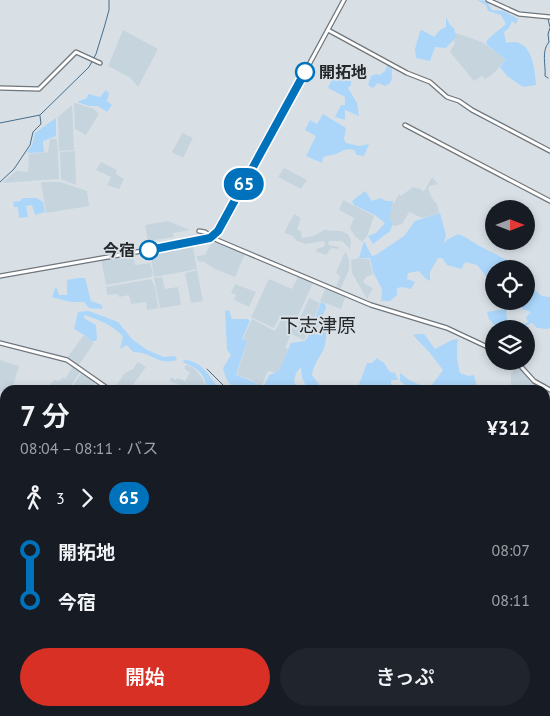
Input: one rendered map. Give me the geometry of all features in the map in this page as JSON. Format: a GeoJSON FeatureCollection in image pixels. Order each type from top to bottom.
{"type":"FeatureCollection","features":[{"type":"Feature","properties":{"kind":"street"},"geometry":{"type":"LineString","coordinates":[[0,276],[194,242],[212,237],[221,228],[344,0]]}},
{"type":"Feature","properties":{"kind":"street"},"geometry":{"type":"LineString","coordinates":[[488,0],[519,14],[550,17]]}},
{"type":"Feature","properties":{"kind":"street"},"geometry":{"type":"LineString","coordinates":[[328,30],[407,73],[430,82],[447,97],[459,101],[472,110],[550,151]]}},
{"type":"Feature","properties":{"kind":"street"},"geometry":{"type":"LineString","coordinates":[[0,88],[39,89],[76,52],[100,63]]}},
{"type":"Feature","properties":{"kind":"street"},"geometry":{"type":"LineString","coordinates":[[405,125],[550,201]]}},
{"type":"Feature","properties":{"kind":"street"},"geometry":{"type":"LineString","coordinates":[[198,231],[205,232],[212,237],[380,308],[447,328],[485,346]]}},
{"type":"Feature","properties":{"kind":"street"},"geometry":{"type":"LineString","coordinates":[[0,343],[65,359],[103,385]]}},
{"type":"Feature","properties":{"kind":"street"},"geometry":{"type":"LineString","coordinates":[[524,370],[534,381],[541,385]]}},
{"type":"Feature","properties":{"kind":"shaded area"},"geometry":{"type":"Polygon","coordinates":[[[477,0],[487,2],[492,10],[504,11],[518,19],[516,24],[512,21],[509,28],[504,32],[506,43],[514,42],[526,48],[533,62],[536,85],[523,87],[507,76],[500,67],[506,60],[487,45],[486,42],[506,24],[501,15],[488,11],[486,5],[477,0]]]}},
{"type":"Feature","properties":{"kind":"shaded area"},"geometry":{"type":"Polygon","coordinates":[[[446,17],[454,28],[456,37],[446,48],[435,47],[430,61],[416,58],[415,49],[420,31],[422,30],[434,37],[440,30],[446,27],[446,17]]]}},
{"type":"Feature","properties":{"kind":"shaded area"},"geometry":{"type":"Polygon","coordinates":[[[123,30],[158,49],[138,87],[131,78],[108,66],[123,30]]]}},
{"type":"Feature","properties":{"kind":"shaded area"},"geometry":{"type":"Polygon","coordinates":[[[450,32],[482,42],[506,60],[492,75],[485,79],[482,76],[474,81],[450,52],[455,43],[450,32]]]}},
{"type":"Feature","properties":{"kind":"shaded area"},"geometry":{"type":"Polygon","coordinates":[[[388,64],[392,66],[390,83],[385,86],[378,83],[373,88],[368,85],[371,76],[380,75],[385,71],[388,64]]]}},
{"type":"Feature","properties":{"kind":"shaded area"},"geometry":{"type":"Polygon","coordinates":[[[337,69],[351,76],[351,85],[348,88],[357,103],[359,116],[345,110],[345,120],[335,117],[341,105],[345,105],[345,97],[328,88],[337,69]]]}},
{"type":"Feature","properties":{"kind":"shaded area"},"geometry":{"type":"Polygon","coordinates":[[[106,90],[109,94],[107,101],[112,105],[107,112],[98,106],[89,106],[77,102],[87,98],[88,94],[100,97],[106,90]]]}},
{"type":"Feature","properties":{"kind":"shaded area"},"geometry":{"type":"Polygon","coordinates":[[[75,103],[94,109],[99,114],[86,135],[75,129],[75,103]]]}},
{"type":"Feature","properties":{"kind":"shaded area"},"geometry":{"type":"Polygon","coordinates":[[[72,105],[74,150],[59,151],[58,117],[72,105]]]}},
{"type":"Feature","properties":{"kind":"shaded area"},"geometry":{"type":"Polygon","coordinates":[[[323,114],[346,128],[344,139],[346,143],[359,146],[369,144],[364,156],[357,155],[354,150],[347,150],[323,157],[322,163],[306,156],[316,136],[305,130],[310,120],[317,124],[323,114]]]}},
{"type":"Feature","properties":{"kind":"shaded area"},"geometry":{"type":"Polygon","coordinates":[[[56,118],[56,136],[43,141],[44,152],[27,152],[32,145],[35,133],[56,118]]]}},
{"type":"Feature","properties":{"kind":"shaded area"},"geometry":{"type":"Polygon","coordinates":[[[182,133],[193,138],[183,158],[172,152],[182,133]]]}},
{"type":"Feature","properties":{"kind":"shaded area"},"geometry":{"type":"Polygon","coordinates":[[[50,139],[57,139],[59,179],[2,183],[16,171],[28,172],[29,154],[48,152],[50,139]]]}},
{"type":"Feature","properties":{"kind":"shaded area"},"geometry":{"type":"Polygon","coordinates":[[[75,151],[76,185],[61,179],[60,152],[75,151]]]}},
{"type":"Feature","properties":{"kind":"shaded area"},"geometry":{"type":"Polygon","coordinates":[[[101,162],[117,170],[116,174],[124,179],[119,189],[107,185],[111,177],[96,170],[101,162]]]}},
{"type":"Feature","properties":{"kind":"shaded area"},"geometry":{"type":"Polygon","coordinates":[[[284,168],[307,180],[301,189],[278,177],[284,168]]]}},
{"type":"Feature","properties":{"kind":"shaded area"},"geometry":{"type":"Polygon","coordinates":[[[432,177],[438,184],[430,186],[428,189],[437,204],[439,213],[422,218],[409,212],[403,223],[396,226],[389,224],[388,206],[394,203],[399,194],[401,196],[413,187],[422,191],[425,190],[432,177]]]}},
{"type":"Feature","properties":{"kind":"shaded area"},"geometry":{"type":"Polygon","coordinates":[[[41,182],[60,182],[87,191],[89,206],[46,213],[41,182]]]}},
{"type":"Feature","properties":{"kind":"shaded area"},"geometry":{"type":"Polygon","coordinates":[[[365,191],[372,201],[381,198],[386,201],[393,201],[389,219],[393,223],[390,231],[373,244],[368,236],[376,233],[385,223],[375,215],[354,205],[352,201],[365,191]]]}},
{"type":"Feature","properties":{"kind":"shaded area"},"geometry":{"type":"Polygon","coordinates":[[[23,198],[37,198],[43,202],[45,212],[35,215],[32,205],[26,206],[28,217],[19,218],[18,207],[14,207],[13,202],[20,201],[23,198]]]}},
{"type":"Feature","properties":{"kind":"shaded area"},"geometry":{"type":"Polygon","coordinates":[[[343,200],[374,216],[367,236],[362,242],[350,228],[354,218],[339,210],[343,200]]]}},
{"type":"Feature","properties":{"kind":"shaded area"},"geometry":{"type":"Polygon","coordinates":[[[440,213],[446,235],[444,243],[458,234],[506,260],[485,260],[485,275],[477,265],[466,262],[462,269],[447,265],[442,258],[438,258],[430,272],[430,281],[419,271],[408,273],[407,279],[415,282],[411,289],[397,288],[397,295],[390,301],[381,301],[382,289],[373,272],[370,258],[359,258],[364,241],[372,256],[376,255],[404,236],[415,221],[440,213]]]}},
{"type":"Feature","properties":{"kind":"shaded area"},"geometry":{"type":"Polygon","coordinates":[[[294,214],[301,218],[297,229],[301,231],[302,238],[314,236],[324,230],[341,231],[348,234],[351,240],[350,249],[342,241],[329,241],[329,245],[339,247],[338,249],[331,248],[326,255],[317,252],[316,249],[325,245],[324,241],[306,244],[284,233],[294,214]]]}},
{"type":"Feature","properties":{"kind":"shaded area"},"geometry":{"type":"Polygon","coordinates":[[[168,221],[190,230],[173,233],[174,237],[148,241],[145,225],[168,221]]]}},
{"type":"Feature","properties":{"kind":"shaded area"},"geometry":{"type":"Polygon","coordinates":[[[213,239],[246,252],[235,277],[198,261],[197,256],[205,255],[213,239]]]}},
{"type":"Feature","properties":{"kind":"shaded area"},"geometry":{"type":"Polygon","coordinates":[[[192,243],[197,269],[154,277],[150,251],[192,243]]]}},
{"type":"Feature","properties":{"kind":"shaded area"},"geometry":{"type":"Polygon","coordinates":[[[346,252],[349,259],[349,270],[340,290],[336,288],[340,276],[336,273],[346,252]]]}},
{"type":"Feature","properties":{"kind":"shaded area"},"geometry":{"type":"Polygon","coordinates":[[[133,254],[135,265],[150,263],[153,274],[151,277],[106,285],[101,260],[133,254]]]}},
{"type":"Feature","properties":{"kind":"shaded area"},"geometry":{"type":"Polygon","coordinates":[[[358,258],[369,259],[373,275],[367,276],[363,281],[373,288],[367,299],[352,273],[351,260],[358,258]]]}},
{"type":"Feature","properties":{"kind":"shaded area"},"geometry":{"type":"Polygon","coordinates":[[[197,270],[203,301],[191,303],[185,273],[197,270]]]}},
{"type":"Feature","properties":{"kind":"shaded area"},"geometry":{"type":"Polygon","coordinates":[[[299,275],[314,281],[296,320],[293,321],[280,316],[274,328],[251,317],[269,279],[292,289],[299,275]]]}},
{"type":"Feature","properties":{"kind":"shaded area"},"geometry":{"type":"Polygon","coordinates":[[[162,277],[165,289],[178,287],[181,305],[160,308],[154,278],[162,277]]]}},
{"type":"Feature","properties":{"kind":"shaded area"},"geometry":{"type":"Polygon","coordinates":[[[85,278],[91,301],[102,305],[102,309],[89,308],[84,302],[70,302],[52,297],[56,286],[59,295],[67,295],[67,280],[85,278]]]}},
{"type":"Feature","properties":{"kind":"shaded area"},"geometry":{"type":"Polygon","coordinates":[[[151,279],[155,287],[158,308],[147,310],[146,302],[131,304],[129,295],[119,297],[118,294],[107,295],[106,287],[151,279]]]}},
{"type":"Feature","properties":{"kind":"shaded area"},"geometry":{"type":"Polygon","coordinates":[[[235,284],[256,292],[249,307],[234,300],[236,295],[231,293],[235,284]]]}},
{"type":"Feature","properties":{"kind":"shaded area"},"geometry":{"type":"Polygon","coordinates":[[[326,287],[346,295],[341,309],[320,301],[326,287]]]}},
{"type":"Feature","properties":{"kind":"shaded area"},"geometry":{"type":"Polygon","coordinates":[[[535,290],[542,296],[550,297],[550,327],[548,329],[537,328],[535,320],[527,320],[526,317],[531,312],[525,310],[535,310],[535,290]]]}},
{"type":"Feature","properties":{"kind":"shaded area"},"geometry":{"type":"Polygon","coordinates":[[[309,298],[320,303],[310,328],[298,323],[309,298]]]}},
{"type":"Feature","properties":{"kind":"shaded area"},"geometry":{"type":"Polygon","coordinates":[[[321,302],[325,304],[326,308],[316,331],[326,332],[326,340],[312,375],[319,385],[306,385],[302,378],[301,367],[296,373],[294,382],[296,385],[264,385],[269,375],[279,371],[291,343],[305,341],[321,302]]]}},
{"type":"Feature","properties":{"kind":"shaded area"},"geometry":{"type":"Polygon","coordinates":[[[229,310],[232,319],[247,319],[250,321],[242,339],[247,341],[236,375],[258,385],[232,385],[226,378],[223,368],[231,355],[227,350],[225,311],[229,310]]]}},
{"type":"Feature","properties":{"kind":"shaded area"},"geometry":{"type":"Polygon","coordinates":[[[506,310],[507,320],[490,320],[487,312],[506,310]]]}},
{"type":"Feature","properties":{"kind":"shaded area"},"geometry":{"type":"Polygon","coordinates":[[[89,311],[118,322],[132,339],[147,350],[164,357],[175,356],[177,360],[159,360],[139,352],[133,352],[127,345],[120,349],[123,336],[119,332],[85,315],[84,318],[96,325],[97,338],[96,341],[91,341],[74,329],[78,312],[89,311]]]}},
{"type":"Feature","properties":{"kind":"shaded area"},"geometry":{"type":"Polygon","coordinates":[[[252,319],[275,331],[281,320],[284,319],[309,330],[304,340],[291,334],[285,348],[288,349],[286,362],[279,373],[268,371],[262,385],[237,375],[247,341],[243,339],[252,319]]]}},
{"type":"Feature","properties":{"kind":"shaded area"},"geometry":{"type":"Polygon","coordinates":[[[424,334],[435,349],[458,339],[457,356],[460,373],[469,376],[474,375],[476,385],[432,385],[443,370],[413,335],[424,334]]]}},
{"type":"Feature","properties":{"kind":"shaded area"},"geometry":{"type":"Polygon","coordinates":[[[84,335],[94,343],[78,366],[66,359],[84,335]]]}},
{"type":"Feature","properties":{"kind":"shaded area"},"geometry":{"type":"Polygon","coordinates":[[[377,358],[384,363],[390,372],[395,373],[398,380],[391,380],[392,385],[359,385],[367,363],[372,363],[377,358]]]}},
{"type":"Feature","properties":{"kind":"shaded area"},"geometry":{"type":"Polygon","coordinates":[[[0,360],[19,366],[13,385],[0,385],[0,360]]]}},
{"type":"Feature","properties":{"kind":"shaded area"},"geometry":{"type":"Polygon","coordinates":[[[184,360],[190,361],[201,366],[216,385],[207,385],[201,373],[183,362],[184,360]]]}},
{"type":"Feature","properties":{"kind":"shaded area"},"geometry":{"type":"Polygon","coordinates":[[[138,362],[146,367],[133,385],[117,385],[125,373],[133,369],[138,362]]]}},
{"type":"Feature","properties":{"kind":"shaded area"},"geometry":{"type":"Polygon","coordinates":[[[186,365],[194,368],[203,379],[205,385],[181,385],[169,381],[172,377],[175,380],[178,378],[185,381],[190,373],[184,368],[186,365]]]}},
{"type":"Feature","properties":{"kind":"shaded area"},"geometry":{"type":"Polygon","coordinates":[[[73,366],[80,372],[71,385],[50,385],[54,380],[59,381],[63,377],[65,379],[73,366]]]}},
{"type":"Feature","properties":{"kind":"shaded area"},"geometry":{"type":"Polygon","coordinates":[[[513,370],[522,370],[537,385],[511,385],[511,374],[513,370]]]}},
{"type":"Feature","properties":{"kind":"shaded area"},"geometry":{"type":"Polygon","coordinates":[[[82,372],[95,382],[93,385],[73,385],[82,372]]]}},
{"type":"Feature","properties":{"kind":"shaded area"},"geometry":{"type":"Polygon","coordinates":[[[400,373],[420,385],[405,385],[400,381],[400,373]]]}},
{"type":"Feature","properties":{"kind":"waterway"},"geometry":{"type":"LineString","coordinates":[[0,123],[40,115],[89,67],[96,54],[104,28],[109,10],[109,0]]}},
{"type":"Feature","properties":{"kind":"waterway"},"geometry":{"type":"LineString","coordinates":[[548,19],[550,27]]}},
{"type":"Feature","properties":{"kind":"waterway"},"geometry":{"type":"LineString","coordinates":[[548,78],[545,76],[544,54],[549,42],[548,34],[550,28]]}},
{"type":"Feature","properties":{"kind":"waterway"},"geometry":{"type":"LineString","coordinates":[[0,182],[14,169],[30,145],[33,132],[41,124],[40,116]]}},
{"type":"Feature","properties":{"kind":"waterway"},"geometry":{"type":"LineString","coordinates":[[207,369],[223,385]]}},
{"type":"Feature","properties":{"kind":"bus line","name":"65"},"geometry":{"type":"LineString","coordinates":[[149,250],[210,238],[218,231],[305,72]]}},
{"type":"Feature","properties":{"kind":"place","name":"開拓地"},"geometry":{"type":"Point","coordinates":[305,72]}},
{"type":"Feature","properties":{"kind":"place","name":"今宿"},"geometry":{"type":"Point","coordinates":[149,250]}},
{"type":"Feature","properties":{"kind":"district","name":"下志津原"},"geometry":{"type":"Point","coordinates":[318,325]}}]}
